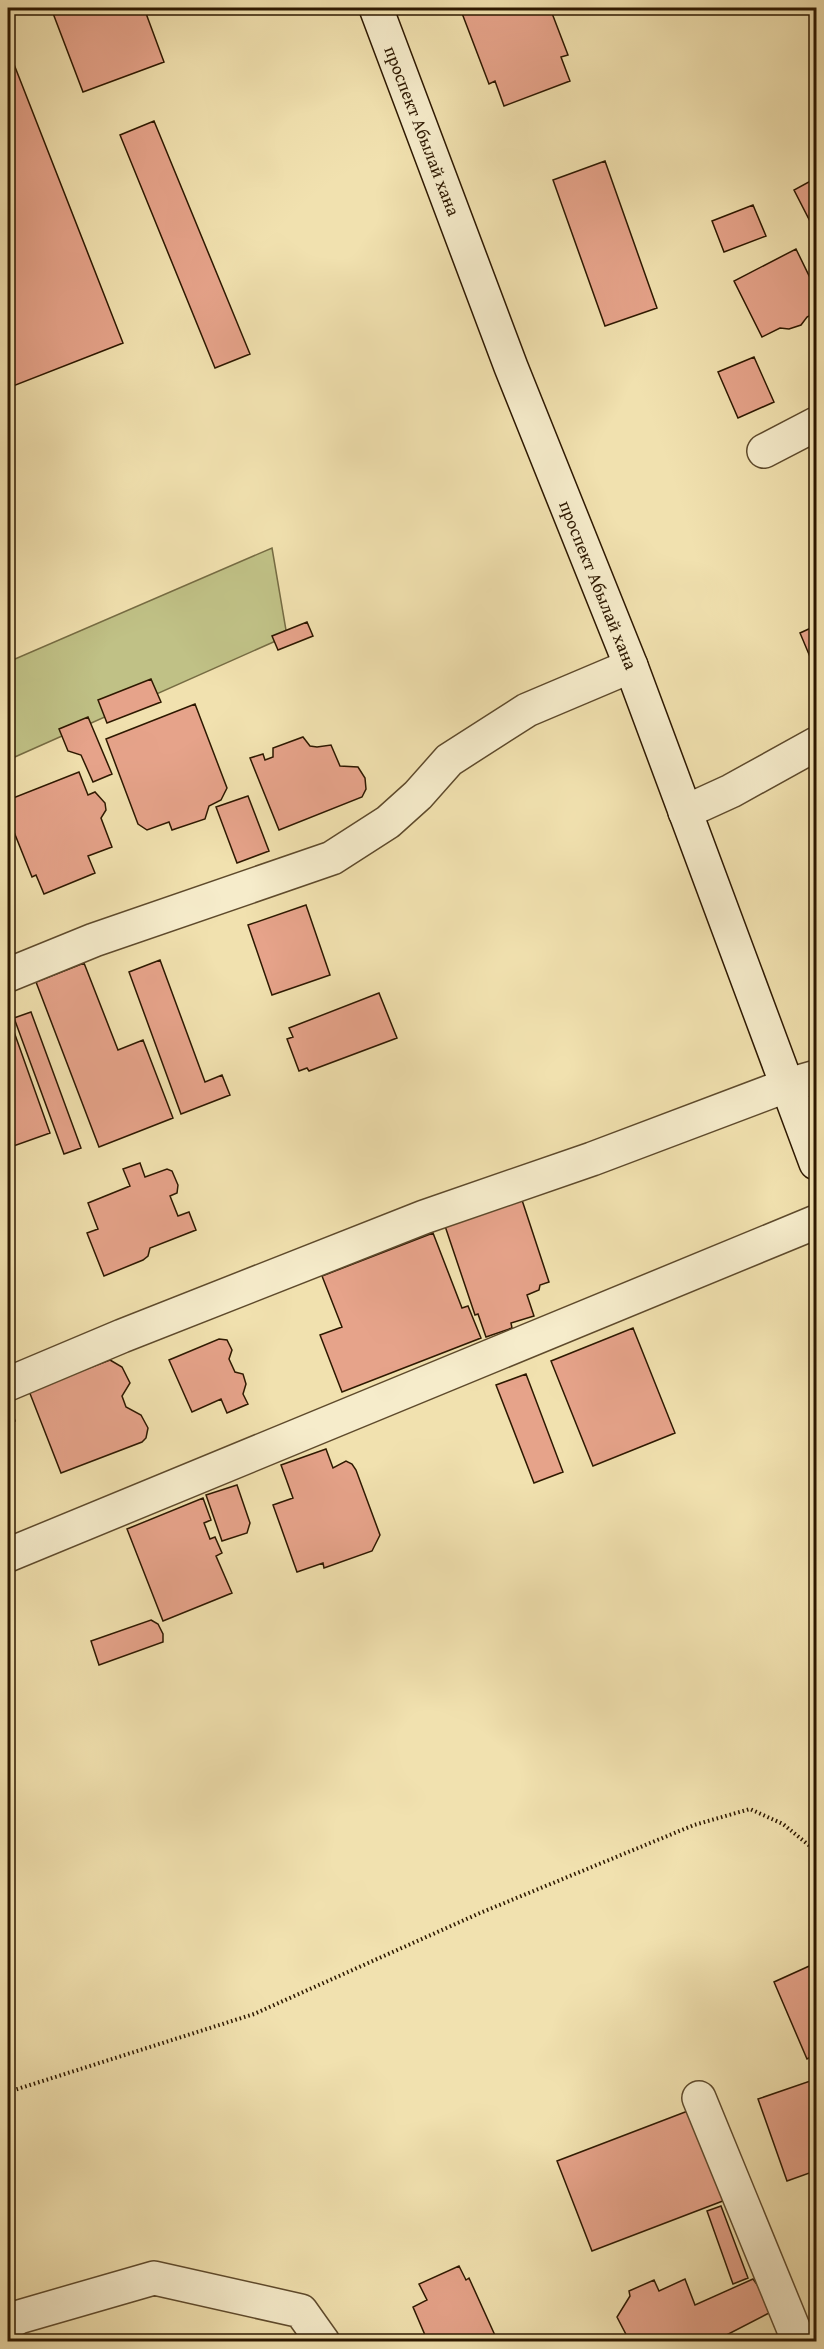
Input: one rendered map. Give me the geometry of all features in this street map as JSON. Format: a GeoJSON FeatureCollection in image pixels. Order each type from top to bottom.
{"type":"FeatureCollection","features":[{"type":"Feature","properties":{"kind":"street","name":"проспект Абылай хана"},"geometry":{"type":"LineString","coordinates":[[376,8],[511,367],[631,666],[685,812],[802,1081],[816,1163]]}},
{"type":"Feature","properties":{"kind":"street"},"geometry":{"type":"LineString","coordinates":[[764,451],[816,424]]}},
{"type":"Feature","properties":{"kind":"street"},"geometry":{"type":"LineString","coordinates":[[8,975],[94,940],[332,858],[388,822],[418,795],[449,760],[527,710],[631,666]]}},
{"type":"Feature","properties":{"kind":"street"},"geometry":{"type":"LineString","coordinates":[[685,812],[731,791],[816,744]]}},
{"type":"Feature","properties":{"kind":"street"},"geometry":{"type":"LineString","coordinates":[[8,1384],[132,1332],[424,1217],[592,1159],[802,1081]]}},
{"type":"Feature","properties":{"kind":"street"},"geometry":{"type":"LineString","coordinates":[[8,1555],[816,1222]]}},
{"type":"Feature","properties":{"kind":"street"},"geometry":{"type":"LineString","coordinates":[[699,2098],[799,2342]]}},
{"type":"Feature","properties":{"kind":"street"},"geometry":{"type":"LineString","coordinates":[[8,2323],[19,2317],[154,2278],[301,2311],[323,2342]]}},
{"type":"Feature","properties":{"kind":"path"},"geometry":{"type":"LineString","coordinates":[[8,2092],[254,2014],[480,1913],[694,1825],[750,1809],[783,1824],[816,1851]]}},
{"type":"Feature","properties":{"kind":"green space"},"geometry":{"type":"Polygon","coordinates":[[[272,548],[287,636],[8,760],[8,662],[272,548]]]}},
{"type":"Feature","properties":{"kind":"building"},"geometry":{"type":"Polygon","coordinates":[[[51,8],[144,8],[164,62],[83,92],[51,8]]]}},
{"type":"Feature","properties":{"kind":"building"},"geometry":{"type":"Polygon","coordinates":[[[460,8],[550,8],[568,55],[561,57],[570,81],[504,106],[495,81],[489,84],[460,8]]]}},
{"type":"Feature","properties":{"kind":"building"},"geometry":{"type":"Polygon","coordinates":[[[8,49],[123,343],[8,388],[8,49]]]}},
{"type":"Feature","properties":{"kind":"building"},"geometry":{"type":"Polygon","coordinates":[[[154,121],[250,354],[215,368],[120,135],[154,121]]]}},
{"type":"Feature","properties":{"kind":"building"},"geometry":{"type":"Polygon","coordinates":[[[605,161],[657,308],[605,326],[553,180],[605,161]]]}},
{"type":"Feature","properties":{"kind":"building"},"geometry":{"type":"Polygon","coordinates":[[[816,178],[816,233],[794,190],[816,178]]]}},
{"type":"Feature","properties":{"kind":"building"},"geometry":{"type":"Polygon","coordinates":[[[753,205],[766,236],[724,252],[712,221],[753,205]]]}},
{"type":"Feature","properties":{"kind":"building"},"geometry":{"type":"Polygon","coordinates":[[[796,249],[816,290],[816,312],[807,317],[801,325],[789,329],[780,328],[762,337],[734,281],[796,249]]]}},
{"type":"Feature","properties":{"kind":"building"},"geometry":{"type":"Polygon","coordinates":[[[754,357],[774,402],[738,418],[718,372],[754,357]]]}},
{"type":"Feature","properties":{"kind":"building"},"geometry":{"type":"Polygon","coordinates":[[[307,622],[313,636],[278,650],[272,636],[307,622]]]}},
{"type":"Feature","properties":{"kind":"building"},"geometry":{"type":"Polygon","coordinates":[[[813,627],[816,635],[816,671],[800,633],[813,627]]]}},
{"type":"Feature","properties":{"kind":"building"},"geometry":{"type":"Polygon","coordinates":[[[151,679],[161,702],[107,723],[98,700],[151,679]]]}},
{"type":"Feature","properties":{"kind":"building"},"geometry":{"type":"Polygon","coordinates":[[[195,704],[227,788],[221,800],[209,806],[205,819],[172,830],[169,822],[147,830],[138,824],[106,739],[195,704]]]}},
{"type":"Feature","properties":{"kind":"building"},"geometry":{"type":"Polygon","coordinates":[[[88,717],[112,774],[93,782],[81,755],[68,751],[59,729],[88,717]]]}},
{"type":"Feature","properties":{"kind":"building"},"geometry":{"type":"Polygon","coordinates":[[[303,737],[310,746],[331,745],[340,766],[358,767],[365,778],[366,789],[362,797],[279,830],[250,758],[263,754],[265,760],[273,757],[273,748],[303,737]]]}},
{"type":"Feature","properties":{"kind":"building"},"geometry":{"type":"Polygon","coordinates":[[[79,772],[88,795],[95,792],[105,803],[106,810],[101,818],[112,847],[88,856],[95,873],[44,894],[36,875],[32,877],[8,817],[8,800],[79,772]]]}},
{"type":"Feature","properties":{"kind":"building"},"geometry":{"type":"Polygon","coordinates":[[[248,796],[269,851],[237,863],[216,807],[248,796]]]}},
{"type":"Feature","properties":{"kind":"building"},"geometry":{"type":"Polygon","coordinates":[[[306,905],[330,975],[272,995],[248,925],[306,905]]]}},
{"type":"Feature","properties":{"kind":"building"},"geometry":{"type":"Polygon","coordinates":[[[160,960],[205,1082],[222,1075],[230,1095],[181,1114],[129,972],[160,960]]]}},
{"type":"Feature","properties":{"kind":"building"},"geometry":{"type":"Polygon","coordinates":[[[84,963],[118,1050],[143,1040],[173,1118],[99,1147],[36,982],[84,963]]]}},
{"type":"Feature","properties":{"kind":"building"},"geometry":{"type":"Polygon","coordinates":[[[379,993],[397,1038],[309,1071],[307,1068],[299,1071],[287,1039],[293,1037],[289,1028],[379,993]]]}},
{"type":"Feature","properties":{"kind":"building"},"geometry":{"type":"Polygon","coordinates":[[[31,1012],[81,1148],[64,1154],[14,1018],[31,1012]]]}},
{"type":"Feature","properties":{"kind":"building"},"geometry":{"type":"Polygon","coordinates":[[[8,1015],[50,1133],[8,1148],[8,1015]]]}},
{"type":"Feature","properties":{"kind":"building"},"geometry":{"type":"Polygon","coordinates":[[[140,1163],[145,1177],[167,1169],[172,1171],[178,1185],[177,1193],[170,1196],[178,1216],[189,1212],[196,1230],[150,1248],[148,1256],[143,1260],[104,1276],[87,1233],[98,1229],[88,1203],[130,1186],[123,1169],[140,1163]]]}},
{"type":"Feature","properties":{"kind":"building"},"geometry":{"type":"Polygon","coordinates":[[[521,1197],[549,1282],[540,1285],[539,1290],[527,1295],[534,1316],[511,1323],[512,1328],[486,1337],[478,1314],[475,1315],[444,1223],[521,1197]]]}},
{"type":"Feature","properties":{"kind":"building"},"geometry":{"type":"Polygon","coordinates":[[[433,1233],[462,1308],[468,1306],[481,1338],[342,1392],[320,1335],[342,1327],[322,1276],[433,1233]]]}},
{"type":"Feature","properties":{"kind":"building"},"geometry":{"type":"Polygon","coordinates":[[[633,1328],[675,1433],[593,1466],[551,1361],[633,1328]]]}},
{"type":"Feature","properties":{"kind":"building"},"geometry":{"type":"Polygon","coordinates":[[[219,1339],[227,1340],[232,1350],[229,1359],[235,1372],[243,1374],[246,1384],[243,1394],[248,1404],[227,1413],[221,1399],[192,1412],[169,1360],[219,1339]]]}},
{"type":"Feature","properties":{"kind":"building"},"geometry":{"type":"Polygon","coordinates":[[[110,1360],[122,1367],[130,1383],[122,1396],[126,1407],[141,1415],[148,1428],[146,1438],[142,1442],[61,1473],[29,1391],[110,1360]]]}},
{"type":"Feature","properties":{"kind":"building"},"geometry":{"type":"Polygon","coordinates":[[[526,1374],[563,1472],[534,1483],[496,1385],[526,1374]]]}},
{"type":"Feature","properties":{"kind":"building"},"geometry":{"type":"Polygon","coordinates":[[[9,1402],[15,1421],[9,1423],[11,1429],[8,1430],[9,1402]]]}},
{"type":"Feature","properties":{"kind":"building"},"geometry":{"type":"Polygon","coordinates":[[[326,1449],[333,1468],[346,1461],[356,1470],[380,1535],[372,1551],[324,1568],[323,1563],[297,1572],[273,1505],[293,1498],[281,1465],[326,1449]]]}},
{"type":"Feature","properties":{"kind":"building"},"geometry":{"type":"Polygon","coordinates":[[[237,1485],[250,1523],[247,1533],[222,1541],[206,1495],[237,1485]]]}},
{"type":"Feature","properties":{"kind":"building"},"geometry":{"type":"Polygon","coordinates":[[[203,1498],[211,1520],[204,1523],[210,1539],[215,1537],[222,1553],[216,1556],[232,1593],[163,1621],[127,1529],[203,1498]]]}},
{"type":"Feature","properties":{"kind":"building"},"geometry":{"type":"Polygon","coordinates":[[[151,1620],[158,1624],[163,1634],[163,1642],[99,1665],[91,1641],[151,1620]]]}},
{"type":"Feature","properties":{"kind":"building"},"geometry":{"type":"Polygon","coordinates":[[[816,1963],[816,2054],[807,2059],[774,1982],[816,1963]]]}},
{"type":"Feature","properties":{"kind":"building"},"geometry":{"type":"Polygon","coordinates":[[[816,2079],[816,2174],[812,2172],[787,2181],[758,2099],[816,2079]]]}},
{"type":"Feature","properties":{"kind":"building"},"geometry":{"type":"Polygon","coordinates":[[[693,2109],[728,2199],[592,2251],[557,2161],[693,2109]]]}},
{"type":"Feature","properties":{"kind":"building"},"geometry":{"type":"Polygon","coordinates":[[[721,2206],[748,2278],[733,2284],[707,2211],[721,2206]]]}},
{"type":"Feature","properties":{"kind":"building"},"geometry":{"type":"Polygon","coordinates":[[[459,2266],[466,2280],[469,2278],[498,2342],[428,2342],[413,2307],[427,2300],[419,2284],[459,2266]]]}},
{"type":"Feature","properties":{"kind":"building"},"geometry":{"type":"Polygon","coordinates":[[[685,2279],[695,2305],[753,2279],[766,2297],[769,2313],[713,2342],[630,2342],[617,2317],[630,2296],[629,2291],[654,2280],[659,2291],[685,2279]]]}}]}
